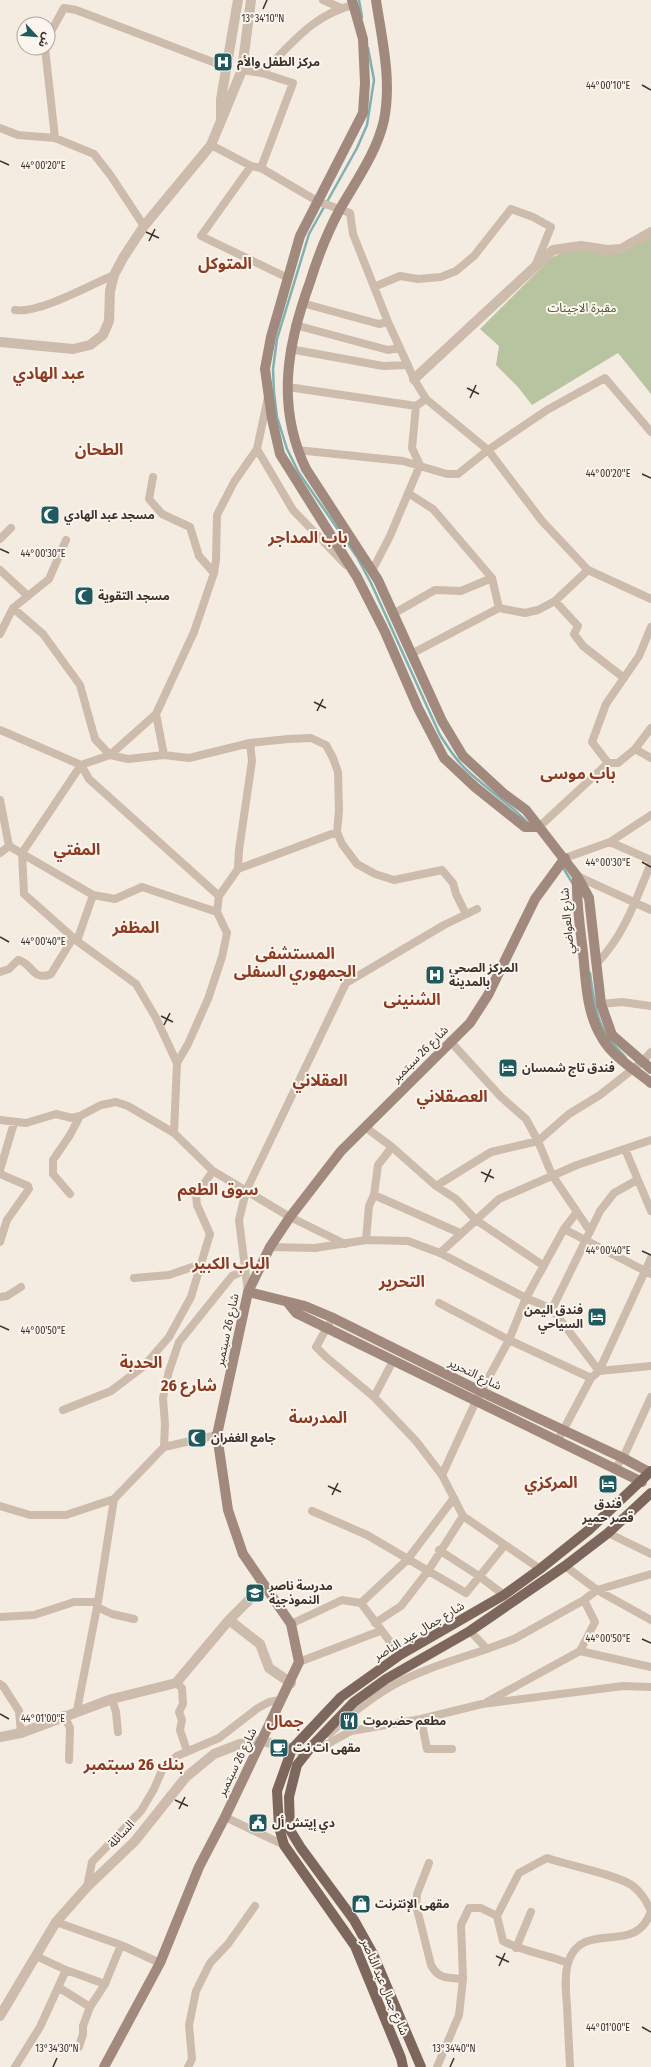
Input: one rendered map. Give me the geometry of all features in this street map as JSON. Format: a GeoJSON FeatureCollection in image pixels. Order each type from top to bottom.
{"type":"FeatureCollection","features":[{"type":"Feature","properties":{"kind":"main road"},"geometry":{"type":"LineString","coordinates":[[376,0],[388,80],[384,119],[378,141],[324,240],[296,325],[290,349],[288,387],[291,422],[297,450],[306,469],[372,571],[442,721],[463,756],[503,793],[526,810],[565,858],[577,876]]}},
{"type":"Feature","properties":{"kind":"main road"},"geometry":{"type":"LineString","coordinates":[[353,3],[363,39],[365,83],[363,113],[317,200],[300,236],[270,337],[265,369],[272,419],[280,454],[357,577],[385,632],[418,708],[444,758],[475,787],[525,827],[539,827]]}},
{"type":"Feature","properties":{"kind":"main road"},"geometry":{"type":"LineString","coordinates":[[357,577],[372,571]]}},
{"type":"Feature","properties":{"kind":"main road","name":"شارع 26 سبتمبر"},"geometry":{"type":"LineString","coordinates":[[104,2067],[160,1963],[199,1867],[225,1817],[280,1700],[291,1683],[299,1662],[291,1624],[243,1554],[228,1510],[217,1435],[248,1292],[270,1247],[290,1217],[341,1151],[450,1041],[470,1023],[488,995],[535,899],[565,858]]}},
{"type":"Feature","properties":{"kind":"main road","name":"شارع العواضي"},"geometry":{"type":"LineString","coordinates":[[577,876],[589,898],[601,1004],[612,1035],[651,1069]]}},
{"type":"Feature","properties":{"kind":"main road","name":"شارع العواضي"},"geometry":{"type":"LineString","coordinates":[[577,876],[576,896],[586,994],[601,1038],[610,1049],[651,1083]]}},
{"type":"Feature","properties":{"kind":"main road","name":"شارع التحرير"},"geometry":{"type":"LineString","coordinates":[[248,1292],[304,1306],[331,1317],[482,1392],[650,1472]]}},
{"type":"Feature","properties":{"kind":"main road","name":"شارع التحرير"},"geometry":{"type":"LineString","coordinates":[[288,1303],[296,1313],[328,1327],[393,1361],[642,1482]]}},
{"type":"Feature","properties":{"kind":"main road","name":"شارع جمال عبد الناصر"},"geometry":{"type":"LineString","coordinates":[[403,2067],[401,2058],[355,1946],[284,1845],[279,1827],[277,1790],[292,1748],[341,1698],[400,1655],[504,1596],[590,1529],[642,1482],[650,1472]]}},
{"type":"Feature","properties":{"kind":"main road","name":"شارع جمال عبد الناصر"},"geometry":{"type":"LineString","coordinates":[[421,2067],[373,1954],[354,1920],[301,1848],[290,1830],[289,1797],[297,1766],[354,1702],[386,1679],[470,1631],[565,1566],[608,1533],[651,1493]]}},
{"type":"Feature","properties":{"kind":"street"},"geometry":{"type":"LineString","coordinates":[[221,121],[221,100],[238,0]]}},
{"type":"Feature","properties":{"kind":"street"},"geometry":{"type":"LineString","coordinates":[[0,342],[73,349],[90,345],[103,335],[109,321],[110,291],[114,275],[144,226],[212,145],[242,70],[251,0]]}},
{"type":"Feature","properties":{"kind":"street"},"geometry":{"type":"LineString","coordinates":[[323,0],[341,8]]}},
{"type":"Feature","properties":{"kind":"street"},"geometry":{"type":"LineString","coordinates":[[262,73],[298,35],[319,20],[353,3]]}},
{"type":"Feature","properties":{"kind":"street"},"geometry":{"type":"LineString","coordinates":[[56,22],[64,8],[76,10],[226,67]]}},
{"type":"Feature","properties":{"kind":"street"},"geometry":{"type":"LineString","coordinates":[[46,56],[55,138]]}},
{"type":"Feature","properties":{"kind":"street"},"geometry":{"type":"LineString","coordinates":[[242,70],[262,73],[293,83],[262,168]]}},
{"type":"Feature","properties":{"kind":"street"},"geometry":{"type":"LineString","coordinates":[[0,128],[18,135],[55,138],[94,154],[112,176],[144,226]]}},
{"type":"Feature","properties":{"kind":"street"},"geometry":{"type":"LineString","coordinates":[[212,145],[252,166],[262,168],[317,200],[350,213],[353,234],[388,322],[414,379],[426,399],[488,450],[542,520],[588,570],[651,599]]}},
{"type":"Feature","properties":{"kind":"street"},"geometry":{"type":"LineString","coordinates":[[252,166],[202,236],[288,278]]}},
{"type":"Feature","properties":{"kind":"street"},"geometry":{"type":"LineString","coordinates":[[374,287],[400,276],[418,279],[441,277],[456,271],[474,256],[512,209],[533,217],[550,227],[536,264]]}},
{"type":"Feature","properties":{"kind":"street"},"geometry":{"type":"LineString","coordinates":[[414,379],[478,322],[536,264],[553,250],[581,246],[607,250],[621,249],[651,232]]}},
{"type":"Feature","properties":{"kind":"street"},"geometry":{"type":"LineString","coordinates":[[15,310],[24,311],[39,307],[114,275]]}},
{"type":"Feature","properties":{"kind":"street"},"geometry":{"type":"LineString","coordinates":[[302,304],[379,324],[388,322]]}},
{"type":"Feature","properties":{"kind":"street"},"geometry":{"type":"LineString","coordinates":[[296,325],[388,350],[400,348]]}},
{"type":"Feature","properties":{"kind":"street"},"geometry":{"type":"LineString","coordinates":[[290,349],[383,366],[408,365]]}},
{"type":"Feature","properties":{"kind":"street"},"geometry":{"type":"LineString","coordinates":[[297,450],[403,461],[447,474],[458,474],[488,450],[547,410],[605,378],[651,432]]}},
{"type":"Feature","properties":{"kind":"street"},"geometry":{"type":"LineString","coordinates":[[288,387],[416,406],[426,399]]}},
{"type":"Feature","properties":{"kind":"street"},"geometry":{"type":"LineString","coordinates":[[174,1133],[177,1063],[156,1018],[136,984],[75,940],[24,894],[22,853],[81,765],[110,755],[156,714],[194,632],[214,573],[216,560],[217,515],[234,482],[257,449],[269,392]]}},
{"type":"Feature","properties":{"kind":"street"},"geometry":{"type":"LineString","coordinates":[[372,571],[390,536],[420,465],[412,448],[416,406]]}},
{"type":"Feature","properties":{"kind":"street"},"geometry":{"type":"LineString","coordinates":[[257,449],[293,510],[357,577]]}},
{"type":"Feature","properties":{"kind":"street"},"geometry":{"type":"LineString","coordinates":[[152,478],[149,499],[162,514],[190,527],[199,556],[214,573]]}},
{"type":"Feature","properties":{"kind":"street"},"geometry":{"type":"LineString","coordinates":[[408,492],[433,509],[492,578],[499,608]]}},
{"type":"Feature","properties":{"kind":"street"},"geometry":{"type":"LineString","coordinates":[[0,539],[11,528]]}},
{"type":"Feature","properties":{"kind":"street"},"geometry":{"type":"LineString","coordinates":[[0,634],[13,608],[48,579],[66,540]]}},
{"type":"Feature","properties":{"kind":"street"},"geometry":{"type":"LineString","coordinates":[[0,570],[28,596]]}},
{"type":"Feature","properties":{"kind":"street"},"geometry":{"type":"LineString","coordinates":[[411,654],[499,608],[525,613],[538,610],[555,601],[588,570]]}},
{"type":"Feature","properties":{"kind":"street"},"geometry":{"type":"LineString","coordinates":[[393,614],[435,590],[461,591],[492,578]]}},
{"type":"Feature","properties":{"kind":"street"},"geometry":{"type":"LineString","coordinates":[[555,601],[578,626],[574,634],[583,646],[624,678]]}},
{"type":"Feature","properties":{"kind":"street"},"geometry":{"type":"LineString","coordinates":[[13,608],[43,634],[80,685],[95,739],[110,755],[128,759],[164,755],[189,758],[250,743],[288,738],[311,738],[326,745],[333,758],[338,772],[339,811],[337,832],[342,844],[357,864],[375,874],[394,880],[442,870],[453,883],[456,894],[466,914]]}},
{"type":"Feature","properties":{"kind":"street"},"geometry":{"type":"LineString","coordinates":[[608,763],[592,742],[606,704],[639,656],[651,627]]}},
{"type":"Feature","properties":{"kind":"street"},"geometry":{"type":"LineString","coordinates":[[156,714],[164,755]]}},
{"type":"Feature","properties":{"kind":"street"},"geometry":{"type":"LineString","coordinates":[[539,827],[608,763],[618,763],[635,749],[651,728]]}},
{"type":"Feature","properties":{"kind":"street"},"geometry":{"type":"LineString","coordinates":[[0,730],[81,765],[89,779],[219,896]]}},
{"type":"Feature","properties":{"kind":"street"},"geometry":{"type":"LineString","coordinates":[[177,1063],[188,1044],[208,999],[222,957],[227,933],[217,912],[219,896],[238,869],[239,850],[252,761],[250,743]]}},
{"type":"Feature","properties":{"kind":"street"},"geometry":{"type":"LineString","coordinates":[[635,749],[651,758]]}},
{"type":"Feature","properties":{"kind":"street"},"geometry":{"type":"LineString","coordinates":[[0,800],[9,846]]}},
{"type":"Feature","properties":{"kind":"street"},"geometry":{"type":"LineString","coordinates":[[565,858],[610,842],[651,815]]}},
{"type":"Feature","properties":{"kind":"street"},"geometry":{"type":"LineString","coordinates":[[238,869],[337,832]]}},
{"type":"Feature","properties":{"kind":"street"},"geometry":{"type":"LineString","coordinates":[[597,963],[611,949],[634,903],[651,861],[610,842]]}},
{"type":"Feature","properties":{"kind":"street"},"geometry":{"type":"LineString","coordinates":[[9,846],[92,895],[115,899],[142,887],[217,912]]}},
{"type":"Feature","properties":{"kind":"street"},"geometry":{"type":"LineString","coordinates":[[0,853],[9,846]]}},
{"type":"Feature","properties":{"kind":"street"},"geometry":{"type":"LineString","coordinates":[[577,876],[651,910]]}},
{"type":"Feature","properties":{"kind":"street"},"geometry":{"type":"LineString","coordinates":[[0,972],[9,969],[18,960],[22,960],[34,974],[46,976],[51,974],[75,940],[92,895]]}},
{"type":"Feature","properties":{"kind":"street"},"geometry":{"type":"LineString","coordinates":[[248,1292],[239,1220],[246,1192],[346,983],[444,925],[477,909]]}},
{"type":"Feature","properties":{"kind":"street"},"geometry":{"type":"LineString","coordinates":[[601,1004],[622,1002],[651,1006]]}},
{"type":"Feature","properties":{"kind":"street"},"geometry":{"type":"LineString","coordinates":[[450,1041],[502,1097],[526,1119],[538,1141],[552,1175],[590,1231]]}},
{"type":"Feature","properties":{"kind":"street"},"geometry":{"type":"LineString","coordinates":[[436,1186],[491,1152],[538,1141],[569,1114],[600,1095],[642,1062],[651,1052]]}},
{"type":"Feature","properties":{"kind":"street"},"geometry":{"type":"LineString","coordinates":[[0,1120],[14,1123],[36,1122],[56,1114],[72,1118],[80,1116],[101,1105],[116,1102],[128,1106],[174,1133],[213,1171],[246,1192],[290,1217],[345,1244]]}},
{"type":"Feature","properties":{"kind":"street"},"geometry":{"type":"LineString","coordinates":[[70,1194],[53,1174],[53,1160],[70,1135],[80,1116]]}},
{"type":"Feature","properties":{"kind":"street"},"geometry":{"type":"LineString","coordinates":[[0,1170],[14,1123]]}},
{"type":"Feature","properties":{"kind":"street"},"geometry":{"type":"LineString","coordinates":[[365,1127],[392,1147],[436,1186],[456,1199],[476,1220],[544,1266]]}},
{"type":"Feature","properties":{"kind":"street"},"geometry":{"type":"LineString","coordinates":[[440,1253],[460,1233],[499,1199],[552,1175],[651,1140]]}},
{"type":"Feature","properties":{"kind":"street"},"geometry":{"type":"LineString","coordinates":[[366,1240],[369,1206],[374,1195],[378,1165],[392,1147]]}},
{"type":"Feature","properties":{"kind":"street"},"geometry":{"type":"LineString","coordinates":[[625,1149],[651,1211]]}},
{"type":"Feature","properties":{"kind":"street"},"geometry":{"type":"LineString","coordinates":[[63,1410],[111,1391],[144,1366],[169,1337],[190,1297],[210,1234],[197,1206],[196,1195],[213,1171]]}},
{"type":"Feature","properties":{"kind":"street"},"geometry":{"type":"LineString","coordinates":[[0,1174],[19,1181],[28,1186],[29,1190],[8,1220],[0,1242]]}},
{"type":"Feature","properties":{"kind":"street"},"geometry":{"type":"LineString","coordinates":[[552,1309],[600,1211],[614,1193],[637,1180]]}},
{"type":"Feature","properties":{"kind":"street"},"geometry":{"type":"LineString","coordinates":[[374,1195],[460,1233]]}},
{"type":"Feature","properties":{"kind":"street"},"geometry":{"type":"LineString","coordinates":[[442,1475],[476,1401],[509,1340],[526,1298],[564,1229],[577,1212]]}},
{"type":"Feature","properties":{"kind":"street"},"geometry":{"type":"LineString","coordinates":[[564,1229],[648,1273]]}},
{"type":"Feature","properties":{"kind":"street"},"geometry":{"type":"LineString","coordinates":[[270,1247],[315,1248],[366,1240],[408,1241],[440,1253],[526,1298],[552,1309],[599,1371]]}},
{"type":"Feature","properties":{"kind":"street"},"geometry":{"type":"LineString","coordinates":[[558,1440],[591,1378],[599,1371],[648,1273],[651,1258]]}},
{"type":"Feature","properties":{"kind":"street"},"geometry":{"type":"LineString","coordinates":[[134,1278],[169,1274],[201,1264]]}},
{"type":"Feature","properties":{"kind":"street"},"geometry":{"type":"LineString","coordinates":[[164,1447],[165,1424],[163,1398],[169,1371],[180,1342],[232,1276],[245,1270]]}},
{"type":"Feature","properties":{"kind":"street"},"geometry":{"type":"LineString","coordinates":[[0,1297],[7,1296],[21,1287]]}},
{"type":"Feature","properties":{"kind":"street"},"geometry":{"type":"LineString","coordinates":[[439,1303],[509,1340],[591,1378]]}},
{"type":"Feature","properties":{"kind":"street"},"geometry":{"type":"LineString","coordinates":[[331,1317],[328,1327],[316,1347],[374,1397],[416,1441],[442,1475],[463,1516],[504,1546],[540,1569]]}},
{"type":"Feature","properties":{"kind":"street"},"geometry":{"type":"LineString","coordinates":[[374,1397],[393,1361]]}},
{"type":"Feature","properties":{"kind":"street"},"geometry":{"type":"LineString","coordinates":[[599,1371],[651,1366]]}},
{"type":"Feature","properties":{"kind":"street"},"geometry":{"type":"LineString","coordinates":[[615,1468],[623,1458],[651,1397]]}},
{"type":"Feature","properties":{"kind":"street"},"geometry":{"type":"LineString","coordinates":[[0,1506],[30,1516],[66,1515],[114,1499],[164,1447],[217,1435]]}},
{"type":"Feature","properties":{"kind":"street"},"geometry":{"type":"LineString","coordinates":[[360,1603],[407,1560],[454,1498]]}},
{"type":"Feature","properties":{"kind":"street"},"geometry":{"type":"LineString","coordinates":[[77,1710],[98,1605],[114,1499]]}},
{"type":"Feature","properties":{"kind":"street"},"geometry":{"type":"LineString","coordinates":[[312,1511],[367,1535],[407,1560],[466,1593],[504,1546]]}},
{"type":"Feature","properties":{"kind":"street"},"geometry":{"type":"LineString","coordinates":[[375,1623],[401,1606],[428,1571],[463,1516]]}},
{"type":"Feature","properties":{"kind":"street"},"geometry":{"type":"LineString","coordinates":[[608,1533],[651,1554]]}},
{"type":"Feature","properties":{"kind":"street"},"geometry":{"type":"LineString","coordinates":[[440,1550],[479,1576],[504,1596]]}},
{"type":"Feature","properties":{"kind":"street"},"geometry":{"type":"LineString","coordinates":[[565,1566],[597,1590],[651,1620]]}},
{"type":"Feature","properties":{"kind":"street"},"geometry":{"type":"LineString","coordinates":[[312,1748],[353,1714],[390,1687],[422,1672],[514,1639],[584,1600],[597,1590],[651,1574]]}},
{"type":"Feature","properties":{"kind":"street"},"geometry":{"type":"LineString","coordinates":[[0,1737],[22,1733],[77,1710],[112,1699],[176,1683],[229,1620],[264,1585]]}},
{"type":"Feature","properties":{"kind":"street"},"geometry":{"type":"LineString","coordinates":[[291,1624],[342,1600],[360,1603],[380,1631],[400,1655]]}},
{"type":"Feature","properties":{"kind":"street"},"geometry":{"type":"LineString","coordinates":[[482,1704],[580,1651],[595,1622],[584,1600]]}},
{"type":"Feature","properties":{"kind":"street"},"geometry":{"type":"LineString","coordinates":[[0,1617],[34,1615],[74,1602],[98,1605],[112,1614],[134,1619]]}},
{"type":"Feature","properties":{"kind":"street"},"geometry":{"type":"LineString","coordinates":[[229,1620],[260,1644],[269,1668],[291,1683]]}},
{"type":"Feature","properties":{"kind":"street"},"geometry":{"type":"LineString","coordinates":[[299,1662],[380,1631]]}},
{"type":"Feature","properties":{"kind":"street"},"geometry":{"type":"LineString","coordinates":[[470,1631],[487,1648]]}},
{"type":"Feature","properties":{"kind":"street"},"geometry":{"type":"LineString","coordinates":[[580,1651],[651,1667]]}},
{"type":"Feature","properties":{"kind":"street"},"geometry":{"type":"LineString","coordinates":[[176,1683],[182,1688],[183,1704],[179,1712],[182,1720],[180,1730],[187,1751]]}},
{"type":"Feature","properties":{"kind":"street"},"geometry":{"type":"LineString","coordinates":[[0,1684],[3,1686],[19,1711],[22,1733]]}},
{"type":"Feature","properties":{"kind":"street"},"geometry":{"type":"LineString","coordinates":[[312,1748],[322,1747],[350,1731],[421,1719],[482,1704],[623,1686],[651,1687]]}},
{"type":"Feature","properties":{"kind":"street"},"geometry":{"type":"LineString","coordinates":[[112,1699],[116,1712],[118,1732]]}},
{"type":"Feature","properties":{"kind":"street"},"geometry":{"type":"LineString","coordinates":[[87,1887],[92,1862],[141,1811],[163,1768],[177,1756],[219,1738],[258,1708],[269,1702],[280,1700]]}},
{"type":"Feature","properties":{"kind":"street"},"geometry":{"type":"LineString","coordinates":[[64,1715],[70,1728],[69,1760]]}},
{"type":"Feature","properties":{"kind":"street"},"geometry":{"type":"LineString","coordinates":[[421,1719],[427,1749],[452,1749]]}},
{"type":"Feature","properties":{"kind":"street"},"geometry":{"type":"LineString","coordinates":[[214,1754],[219,1738]]}},
{"type":"Feature","properties":{"kind":"street","name":"السائلة"},"geometry":{"type":"LineString","coordinates":[[0,2016],[56,1922],[87,1887],[135,1840],[186,1777],[214,1754],[240,1744],[262,1740],[292,1748],[312,1748]]}},
{"type":"Feature","properties":{"kind":"street"},"geometry":{"type":"LineString","coordinates":[[225,1817],[284,1845]]}},
{"type":"Feature","properties":{"kind":"street"},"geometry":{"type":"LineString","coordinates":[[568,1963],[551,1956],[516,1948],[503,1941],[497,1916],[519,1873],[547,1858],[599,1873],[632,1885],[645,1897],[651,1911],[648,1921],[637,1931],[625,1936],[584,1941],[576,1948],[568,1963],[566,1980],[570,2067]]}},
{"type":"Feature","properties":{"kind":"street"},"geometry":{"type":"LineString","coordinates":[[429,1863],[417,1894],[416,1905],[431,1965],[435,1973],[439,1976],[463,1979]]}},
{"type":"Feature","properties":{"kind":"street"},"geometry":{"type":"LineString","coordinates":[[188,2067],[192,2059],[189,2025],[196,1991],[210,1963],[228,1944],[255,1906]]}},
{"type":"Feature","properties":{"kind":"street"},"geometry":{"type":"LineString","coordinates":[[436,2067],[459,2015],[463,1979],[461,1925],[469,1908],[481,1908],[497,1916]]}},
{"type":"Feature","properties":{"kind":"street"},"geometry":{"type":"LineString","coordinates":[[516,1948],[531,1912]]}},
{"type":"Feature","properties":{"kind":"street"},"geometry":{"type":"LineString","coordinates":[[56,1922],[121,1945],[160,1963]]}},
{"type":"Feature","properties":{"kind":"street"},"geometry":{"type":"LineString","coordinates":[[79,2047],[83,2034],[83,2026],[90,2007],[105,1984],[121,1945]]}},
{"type":"Feature","properties":{"kind":"street"},"geometry":{"type":"LineString","coordinates":[[36,1956],[66,1970],[105,1984]]}},
{"type":"Feature","properties":{"kind":"street"},"geometry":{"type":"LineString","coordinates":[[16,2067],[40,2027],[66,1970]]}},
{"type":"Feature","properties":{"kind":"street"},"geometry":{"type":"LineString","coordinates":[[58,1987],[90,2007]]}},
{"type":"Feature","properties":{"kind":"green space","name":"مقبرة الاجينات"},"geometry":{"type":"Polygon","coordinates":[[[651,236],[651,394],[618,353],[532,405],[518,387],[496,365],[499,346],[480,329],[551,258],[570,251],[585,249],[605,255],[625,252],[651,236]]]}},
{"type":"Feature","properties":{"kind":"waterway"},"geometry":{"type":"LineString","coordinates":[[359,0],[362,17]]}},
{"type":"Feature","properties":{"kind":"waterway"},"geometry":{"type":"LineString","coordinates":[[368,48],[374,80],[367,125],[357,148],[309,234],[277,339],[273,369],[277,417],[287,449],[299,473],[357,557],[371,583],[440,735],[454,756],[466,770],[515,810],[528,823]]}},
{"type":"Feature","properties":{"kind":"waterway"},"geometry":{"type":"LineString","coordinates":[[562,866],[573,884]]}},
{"type":"Feature","properties":{"kind":"waterway"},"geometry":{"type":"LineString","coordinates":[[590,973],[592,990],[601,1024],[609,1039],[626,1058]]}},
{"type":"Feature","properties":{"kind":"place","name":"مركز الطفل والأم"},"geometry":{"type":"Point","coordinates":[223,62]}},
{"type":"Feature","properties":{"kind":"place","name":"مسجد عبد الهادي"},"geometry":{"type":"Point","coordinates":[50,515]}},
{"type":"Feature","properties":{"kind":"place","name":"مسجد التقوية"},"geometry":{"type":"Point","coordinates":[84,596]}},
{"type":"Feature","properties":{"kind":"place","name":"المركز الصحي بالمدينة"},"geometry":{"type":"Point","coordinates":[435,975]}},
{"type":"Feature","properties":{"kind":"place","name":"فندق تاج شمسان"},"geometry":{"type":"Point","coordinates":[508,1068]}},
{"type":"Feature","properties":{"kind":"place","name":"فندق اليمن السياحي"},"geometry":{"type":"Point","coordinates":[597,1317]}},
{"type":"Feature","properties":{"kind":"place","name":"جامع الغفران"},"geometry":{"type":"Point","coordinates":[197,1438]}},
{"type":"Feature","properties":{"kind":"place","name":"فندق قصر حمير"},"geometry":{"type":"Point","coordinates":[608,1484]}},
{"type":"Feature","properties":{"kind":"place","name":"مدرسة ناصر النموذجية"},"geometry":{"type":"Point","coordinates":[255,1593]}},
{"type":"Feature","properties":{"kind":"place","name":"مطعم حضرموت"},"geometry":{"type":"Point","coordinates":[349,1721]}},
{"type":"Feature","properties":{"kind":"place","name":"مقهى ات نت"},"geometry":{"type":"Point","coordinates":[279,1748]}},
{"type":"Feature","properties":{"kind":"place","name":"دي إيتش أل"},"geometry":{"type":"Point","coordinates":[258,1823]}},
{"type":"Feature","properties":{"kind":"place","name":"مقهى الإنترنت"},"geometry":{"type":"Point","coordinates":[361,1904]}},
{"type":"Feature","properties":{"kind":"district","name":"المتوكل"},"geometry":{"type":"Point","coordinates":[225,263]}},
{"type":"Feature","properties":{"kind":"district","name":"عبد الهادي"},"geometry":{"type":"Point","coordinates":[49,373]}},
{"type":"Feature","properties":{"kind":"district","name":"الطحان"},"geometry":{"type":"Point","coordinates":[99,449]}},
{"type":"Feature","properties":{"kind":"district","name":"باب المداجر"},"geometry":{"type":"Point","coordinates":[308,537]}},
{"type":"Feature","properties":{"kind":"district","name":"باب موسى"},"geometry":{"type":"Point","coordinates":[578,773]}},
{"type":"Feature","properties":{"kind":"district","name":"المفتي"},"geometry":{"type":"Point","coordinates":[77,849]}},
{"type":"Feature","properties":{"kind":"district","name":"المظفر"},"geometry":{"type":"Point","coordinates":[136,927]}},
{"type":"Feature","properties":{"kind":"district","name":"المستشفى الجمهوري السفلى"},"geometry":{"type":"Point","coordinates":[295,962]}},
{"type":"Feature","properties":{"kind":"district","name":"الشنينى"},"geometry":{"type":"Point","coordinates":[412,999]}},
{"type":"Feature","properties":{"kind":"district","name":"العقلاني"},"geometry":{"type":"Point","coordinates":[320,1080]}},
{"type":"Feature","properties":{"kind":"district","name":"العصقلاني"},"geometry":{"type":"Point","coordinates":[452,1096]}},
{"type":"Feature","properties":{"kind":"district","name":"سوق الطعم"},"geometry":{"type":"Point","coordinates":[218,1189]}},
{"type":"Feature","properties":{"kind":"district","name":"الباب الكبير"},"geometry":{"type":"Point","coordinates":[231,1263]}},
{"type":"Feature","properties":{"kind":"district","name":"التحرير"},"geometry":{"type":"Point","coordinates":[402,1281]}},
{"type":"Feature","properties":{"kind":"district","name":"الحدبة"},"geometry":{"type":"Point","coordinates":[141,1362]}},
{"type":"Feature","properties":{"kind":"district","name":"شارع 26"},"geometry":{"type":"Point","coordinates":[189,1385]}},
{"type":"Feature","properties":{"kind":"district","name":"المدرسة"},"geometry":{"type":"Point","coordinates":[318,1417]}},
{"type":"Feature","properties":{"kind":"district","name":"المركزي"},"geometry":{"type":"Point","coordinates":[551,1482]}},
{"type":"Feature","properties":{"kind":"district","name":"جمال"},"geometry":{"type":"Point","coordinates":[285,1721]}},
{"type":"Feature","properties":{"kind":"district","name":"بنك 26 سبتمبر"},"geometry":{"type":"Point","coordinates":[134,1764]}}]}
